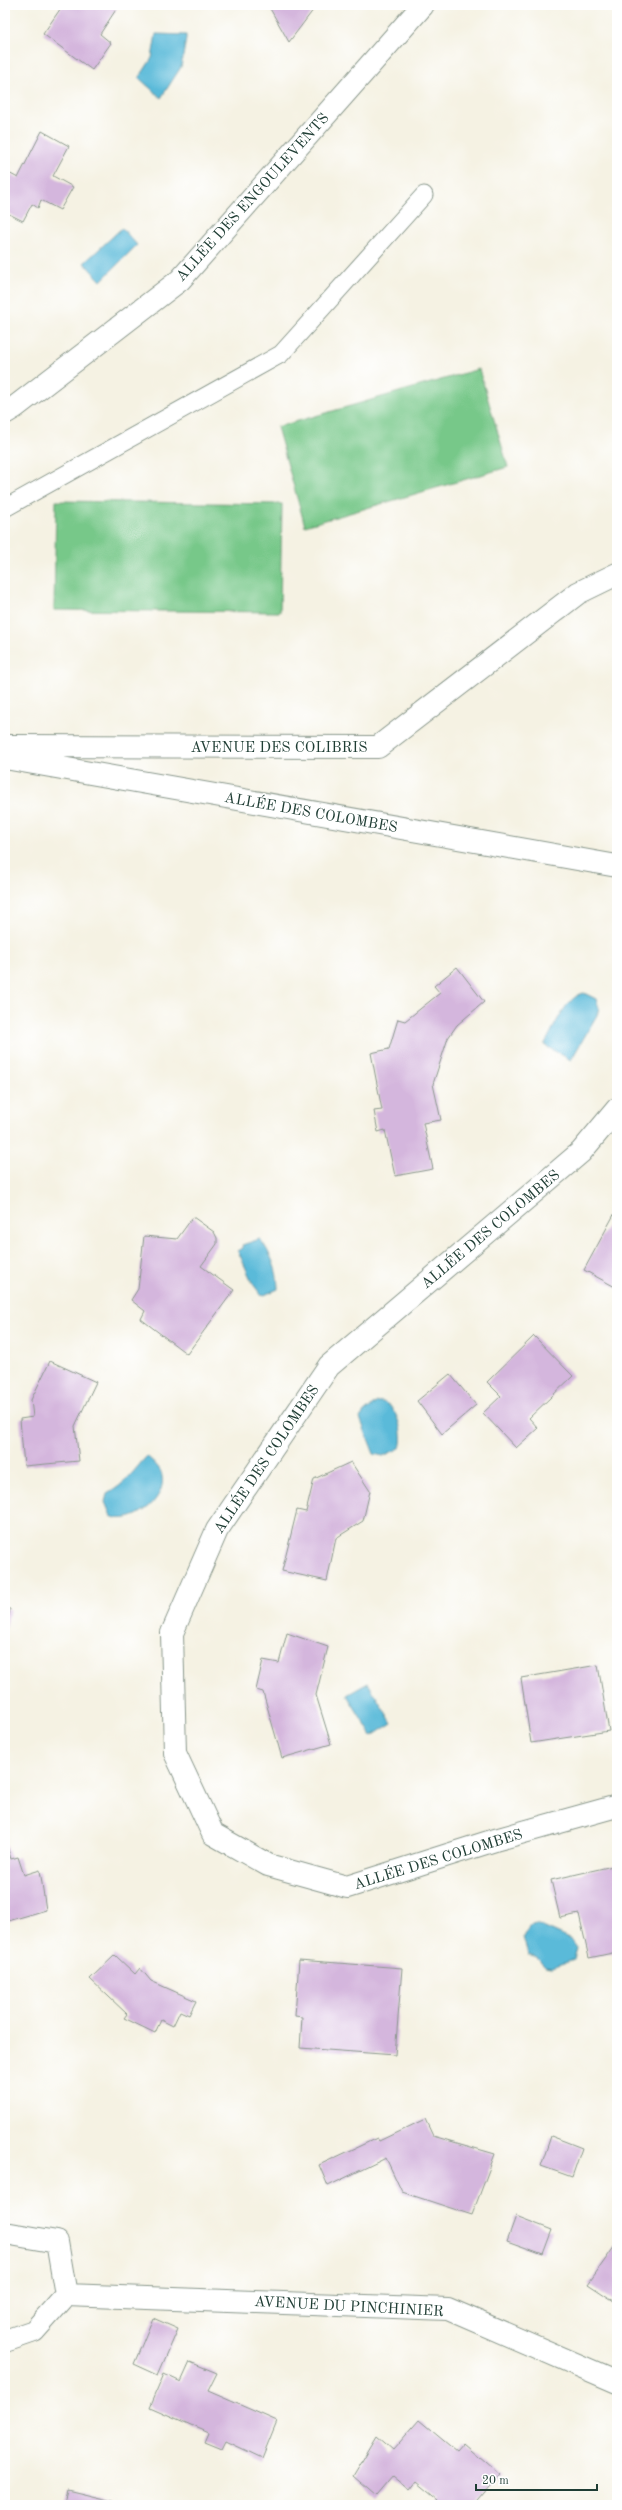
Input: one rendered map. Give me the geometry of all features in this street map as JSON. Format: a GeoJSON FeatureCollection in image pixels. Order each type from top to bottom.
{"type":"FeatureCollection","features":[{"type":"Feature","properties":{"kind":"street","name":"ALLÉE DES ENGOULEVENTS"},"geometry":{"type":"LineString","coordinates":[[5,412],[15,407],[180,280],[423,5]]}},
{"type":"Feature","properties":{"kind":"street","name":"AVENUE DES COLIBRIS"},"geometry":{"type":"LineString","coordinates":[[5,746],[378,747],[578,593],[617,574]]}},
{"type":"Feature","properties":{"kind":"street","name":"ALLÉE DES COLOMBES"},"geometry":{"type":"LineString","coordinates":[[5,758],[617,866]]}},
{"type":"Feature","properties":{"kind":"street","name":"ALLÉE DES COLOMBES"},"geometry":{"type":"LineString","coordinates":[[617,1109],[581,1152],[329,1366],[217,1530],[172,1633],[175,1753],[213,1834],[268,1865],[347,1887],[495,1840],[617,1806]]}},
{"type":"Feature","properties":{"kind":"street"},"geometry":{"type":"LineString","coordinates":[[5,2234],[57,2242],[66,2295],[34,2331],[5,2341]]}},
{"type":"Feature","properties":{"kind":"street","name":"AVENUE DU PINCHINIER"},"geometry":{"type":"LineString","coordinates":[[66,2295],[448,2309],[617,2382]]}},
{"type":"Feature","properties":{"kind":"lane"},"geometry":{"type":"LineString","coordinates":[[5,508],[281,354],[424,195]]}},
{"type":"Feature","properties":{"kind":"green space"},"geometry":{"type":"Polygon","coordinates":[[[479,369],[508,467],[305,526],[277,427],[479,369]]]}},
{"type":"Feature","properties":{"kind":"green space"},"geometry":{"type":"Polygon","coordinates":[[[56,501],[282,504],[280,612],[54,610],[56,501]]]}},
{"type":"Feature","properties":{"kind":"water"},"geometry":{"type":"Polygon","coordinates":[[[156,34],[186,35],[181,67],[161,98],[139,78],[152,58],[156,34]]]}},
{"type":"Feature","properties":{"kind":"water"},"geometry":{"type":"Polygon","coordinates":[[[122,228],[137,245],[101,281],[84,263],[122,228]]]}},
{"type":"Feature","properties":{"kind":"water"},"geometry":{"type":"Polygon","coordinates":[[[584,993],[596,999],[599,1008],[597,1015],[571,1060],[544,1045],[566,1007],[577,996],[584,993]]]}},
{"type":"Feature","properties":{"kind":"water"},"geometry":{"type":"Polygon","coordinates":[[[260,1239],[273,1262],[278,1282],[278,1289],[262,1296],[253,1284],[238,1251],[243,1248],[242,1245],[260,1239]]]}},
{"type":"Feature","properties":{"kind":"water"},"geometry":{"type":"Polygon","coordinates":[[[377,1402],[384,1402],[394,1411],[398,1419],[401,1435],[400,1448],[383,1456],[374,1454],[360,1418],[364,1412],[377,1402]]]}},
{"type":"Feature","properties":{"kind":"water"},"geometry":{"type":"Polygon","coordinates":[[[147,1456],[160,1470],[162,1476],[162,1485],[159,1494],[146,1509],[137,1515],[128,1518],[111,1516],[105,1502],[107,1494],[120,1486],[147,1456]]]}},
{"type":"Feature","properties":{"kind":"water"},"geometry":{"type":"Polygon","coordinates":[[[368,1683],[392,1723],[372,1736],[347,1695],[368,1683]]]}},
{"type":"Feature","properties":{"kind":"water"},"geometry":{"type":"Polygon","coordinates":[[[536,1924],[572,1940],[577,1947],[574,1960],[552,1967],[545,1966],[537,1958],[528,1955],[523,1937],[529,1926],[536,1924]]]}},
{"type":"Feature","properties":{"kind":"building"},"geometry":{"type":"Polygon","coordinates":[[[63,5],[119,5],[100,34],[111,43],[92,70],[43,34],[63,5]]]}},
{"type":"Feature","properties":{"kind":"building"},"geometry":{"type":"Polygon","coordinates":[[[268,5],[317,5],[289,42],[268,5]]]}},
{"type":"Feature","properties":{"kind":"building"},"geometry":{"type":"Polygon","coordinates":[[[42,131],[69,146],[53,176],[73,187],[60,210],[41,200],[38,208],[32,204],[23,221],[5,212],[5,171],[18,178],[42,131]]]}},
{"type":"Feature","properties":{"kind":"building"},"geometry":{"type":"Polygon","coordinates":[[[457,967],[484,1002],[457,1025],[448,1038],[433,1084],[441,1120],[423,1123],[433,1169],[395,1176],[385,1130],[378,1132],[374,1111],[382,1110],[371,1053],[389,1049],[398,1019],[405,1021],[440,993],[434,986],[457,967]]]}},
{"type":"Feature","properties":{"kind":"building"},"geometry":{"type":"Polygon","coordinates":[[[617,1209],[617,1288],[584,1270],[617,1209]]]}},
{"type":"Feature","properties":{"kind":"building"},"geometry":{"type":"Polygon","coordinates":[[[193,1217],[214,1232],[217,1238],[217,1244],[201,1266],[234,1290],[187,1354],[141,1319],[145,1311],[131,1300],[138,1289],[144,1236],[177,1239],[193,1217]]]}},
{"type":"Feature","properties":{"kind":"building"},"geometry":{"type":"Polygon","coordinates":[[[534,1336],[573,1376],[529,1418],[538,1428],[516,1448],[483,1413],[501,1396],[487,1382],[534,1336]]]}},
{"type":"Feature","properties":{"kind":"building"},"geometry":{"type":"Polygon","coordinates":[[[50,1361],[96,1382],[75,1426],[79,1461],[24,1466],[20,1419],[33,1417],[31,1400],[50,1361]]]}},
{"type":"Feature","properties":{"kind":"building"},"geometry":{"type":"Polygon","coordinates":[[[450,1374],[476,1405],[442,1434],[417,1401],[450,1374]]]}},
{"type":"Feature","properties":{"kind":"building"},"geometry":{"type":"Polygon","coordinates":[[[351,1462],[370,1491],[363,1521],[336,1538],[327,1581],[282,1571],[297,1510],[306,1512],[314,1479],[351,1462]]]}},
{"type":"Feature","properties":{"kind":"building"},"geometry":{"type":"Polygon","coordinates":[[[5,1609],[10,1609],[6,1628],[5,1628],[5,1609]]]}},
{"type":"Feature","properties":{"kind":"building"},"geometry":{"type":"Polygon","coordinates":[[[287,1633],[328,1647],[316,1695],[331,1744],[282,1758],[263,1692],[256,1690],[263,1660],[279,1663],[287,1633]]]}},
{"type":"Feature","properties":{"kind":"building"},"geometry":{"type":"Polygon","coordinates":[[[598,1665],[609,1731],[531,1743],[521,1678],[598,1665]]]}},
{"type":"Feature","properties":{"kind":"building"},"geometry":{"type":"Polygon","coordinates":[[[5,1840],[11,1859],[18,1857],[24,1875],[40,1870],[46,1910],[5,1922],[5,1840]]]}},
{"type":"Feature","properties":{"kind":"building"},"geometry":{"type":"Polygon","coordinates":[[[617,1865],[617,1952],[589,1958],[579,1914],[560,1918],[551,1880],[617,1865]]]}},
{"type":"Feature","properties":{"kind":"building"},"geometry":{"type":"Polygon","coordinates":[[[115,1955],[135,1974],[140,1968],[151,1981],[196,2001],[189,2015],[180,2011],[173,2026],[161,2020],[155,2033],[124,2018],[127,2014],[90,1979],[115,1955]]]}},
{"type":"Feature","properties":{"kind":"building"},"geometry":{"type":"Polygon","coordinates":[[[299,1960],[402,1968],[395,2055],[300,2048],[302,2017],[295,2016],[299,1960]]]}},
{"type":"Feature","properties":{"kind":"building"},"geometry":{"type":"Polygon","coordinates":[[[425,2119],[433,2136],[495,2154],[472,2215],[402,2192],[386,2158],[328,2186],[319,2165],[377,2138],[379,2141],[425,2119]]]}},
{"type":"Feature","properties":{"kind":"building"},"geometry":{"type":"Polygon","coordinates":[[[551,2136],[582,2148],[572,2177],[541,2166],[551,2136]]]}},
{"type":"Feature","properties":{"kind":"building"},"geometry":{"type":"Polygon","coordinates":[[[516,2216],[552,2230],[543,2254],[507,2241],[516,2216]]]}},
{"type":"Feature","properties":{"kind":"building"},"geometry":{"type":"Polygon","coordinates":[[[617,2243],[617,2303],[588,2284],[617,2243]]]}},
{"type":"Feature","properties":{"kind":"building"},"geometry":{"type":"Polygon","coordinates":[[[153,2318],[178,2329],[158,2375],[134,2364],[153,2318]]]}},
{"type":"Feature","properties":{"kind":"building"},"geometry":{"type":"Polygon","coordinates":[[[190,2362],[217,2373],[208,2391],[277,2421],[262,2458],[226,2441],[222,2449],[205,2442],[209,2433],[150,2407],[164,2374],[181,2382],[190,2362]]]}},
{"type":"Feature","properties":{"kind":"building"},"geometry":{"type":"Polygon","coordinates":[[[419,2420],[456,2451],[463,2443],[500,2475],[475,2505],[434,2505],[439,2499],[417,2481],[410,2490],[393,2476],[376,2496],[353,2476],[377,2436],[393,2450],[419,2420]]]}},
{"type":"Feature","properties":{"kind":"building"},"geometry":{"type":"Polygon","coordinates":[[[67,2490],[125,2504],[125,2505],[63,2505],[67,2490]]]}}]}
